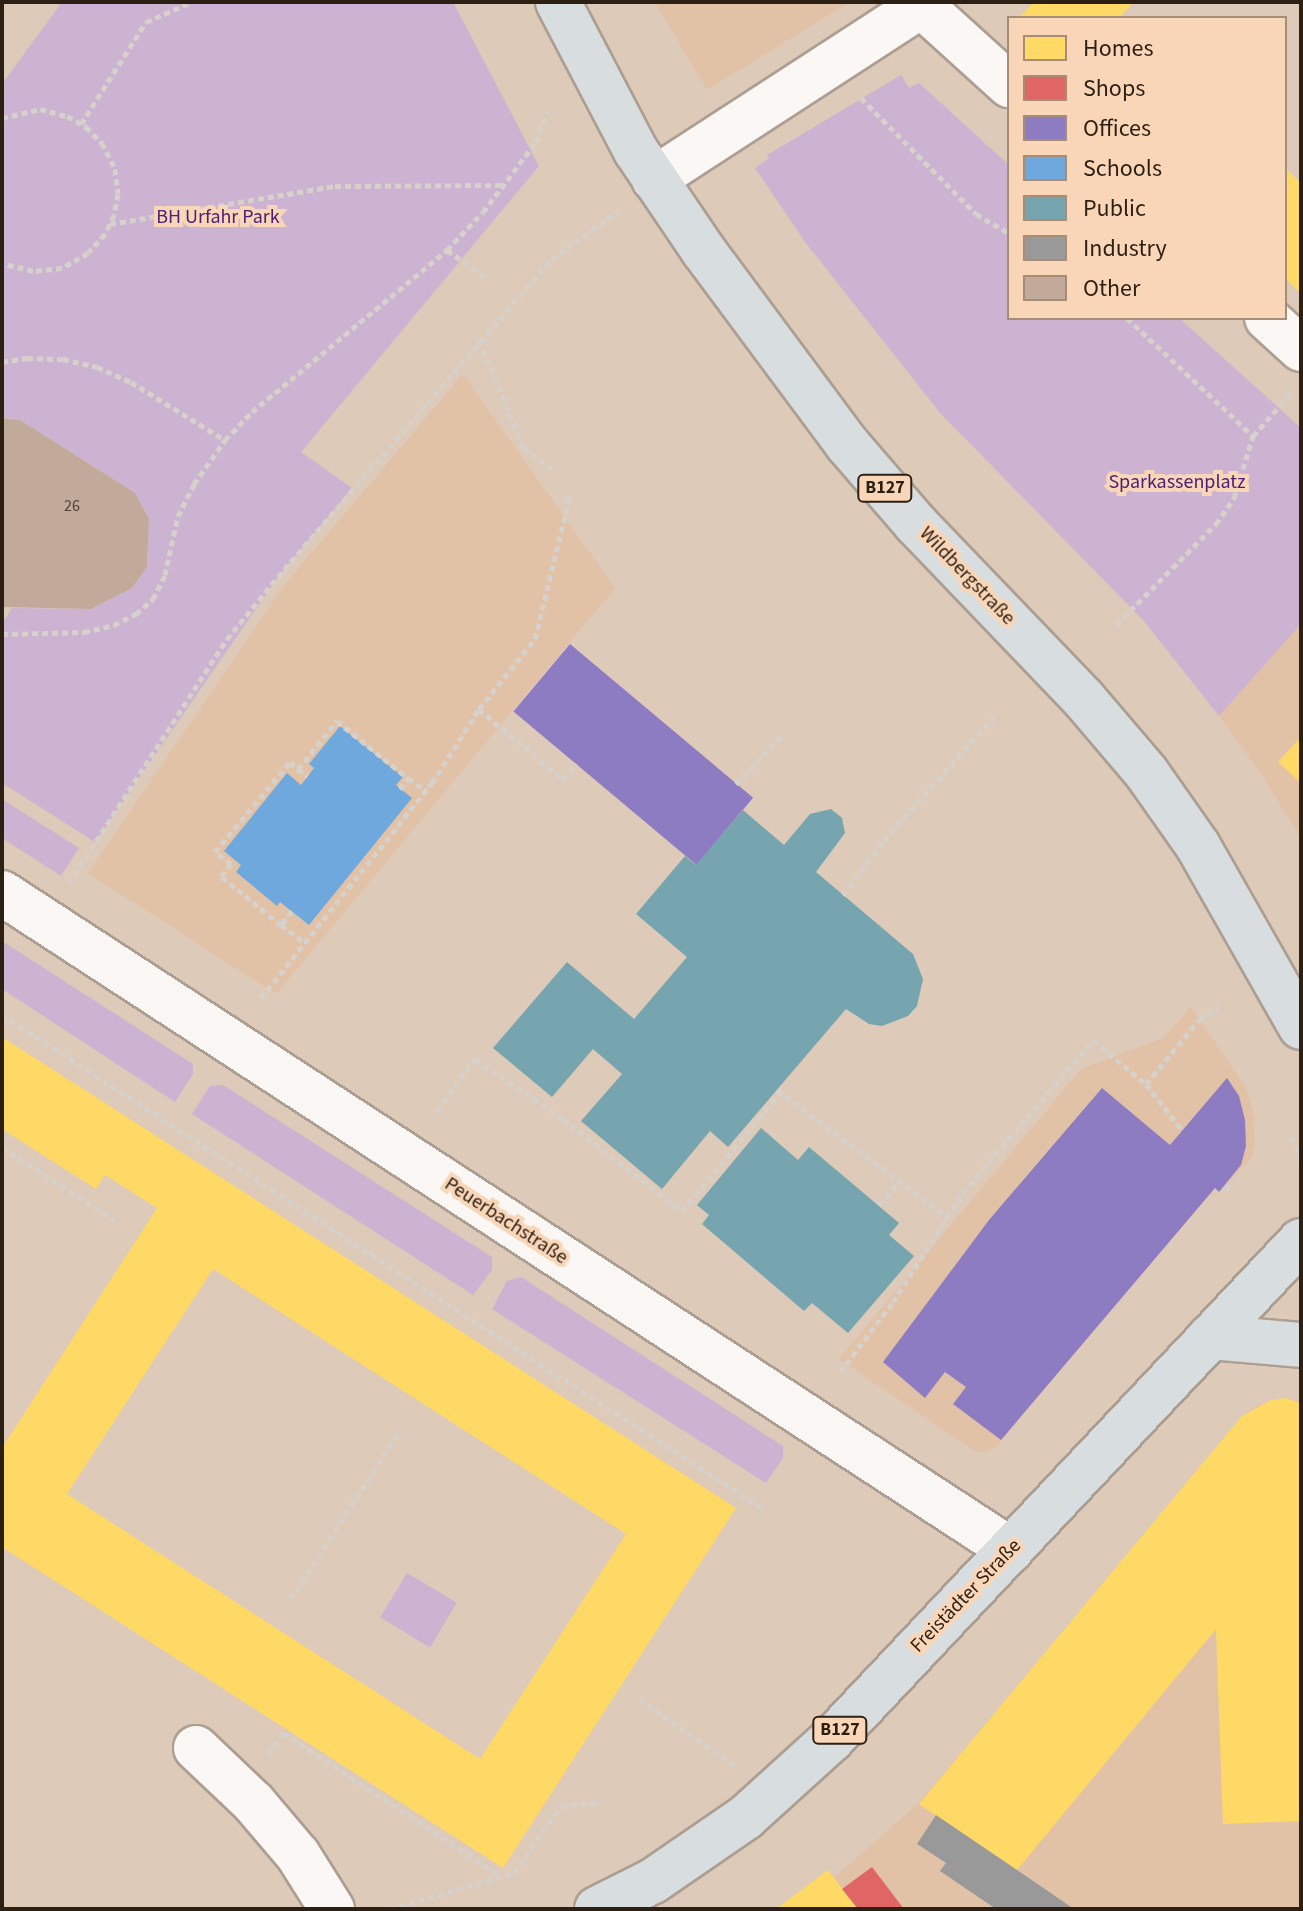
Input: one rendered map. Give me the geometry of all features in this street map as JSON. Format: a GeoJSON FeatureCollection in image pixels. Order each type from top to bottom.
{"type":"FeatureCollection","features":[{"type":"Feature","properties":{"kind":"main road","name":"Wildbergstraße"},"geometry":{"type":"LineString","coordinates":[[558,2],[654,179],[848,445],[916,524],[1083,698],[1146,772],[1198,846],[1301,1027]]}},
{"type":"Feature","properties":{"kind":"main road","name":"Freistädter Straße"},"geometry":{"type":"LineString","coordinates":[[597,1909],[653,1881],[746,1817],[832,1739],[1301,1241]]}},
{"type":"Feature","properties":{"kind":"main road"},"geometry":{"type":"LineString","coordinates":[[1210,1337],[1301,1345]]}},
{"type":"Feature","properties":{"kind":"street"},"geometry":{"type":"LineString","coordinates":[[654,179],[924,4],[1007,83]]}},
{"type":"Feature","properties":{"kind":"street"},"geometry":{"type":"LineString","coordinates":[[1269,320],[1301,349]]}},
{"type":"Feature","properties":{"kind":"street","name":"Peuerbachstraße"},"geometry":{"type":"LineString","coordinates":[[2,893],[1011,1550]]}},
{"type":"Feature","properties":{"kind":"street"},"geometry":{"type":"LineString","coordinates":[[196,1748],[253,1802],[298,1855],[332,1909]]}},
{"type":"Feature","properties":{"kind":"path"},"geometry":{"type":"LineString","coordinates":[[81,124],[146,22],[192,2]]}},
{"type":"Feature","properties":{"kind":"path"},"geometry":{"type":"LineString","coordinates":[[858,94],[976,214],[1007,232]]}},
{"type":"Feature","properties":{"kind":"path"},"geometry":{"type":"LineString","coordinates":[[2,118],[40,109],[81,124],[102,143],[115,169],[118,194],[110,224],[88,253],[62,268],[33,271],[3,266]]}},
{"type":"Feature","properties":{"kind":"path"},"geometry":{"type":"LineString","coordinates":[[2,634],[84,632],[114,625],[136,614],[153,599],[165,575],[178,516],[194,484],[225,440],[252,412],[447,250],[536,142],[548,111]]}},
{"type":"Feature","properties":{"kind":"path"},"geometry":{"type":"LineString","coordinates":[[110,224],[335,186],[503,185]]}},
{"type":"Feature","properties":{"kind":"path"},"geometry":{"type":"LineString","coordinates":[[73,877],[227,639],[479,340],[551,260],[607,216]]}},
{"type":"Feature","properties":{"kind":"path"},"geometry":{"type":"LineString","coordinates":[[447,250],[488,279]]}},
{"type":"Feature","properties":{"kind":"path"},"geometry":{"type":"LineString","coordinates":[[1129,320],[1253,436]]}},
{"type":"Feature","properties":{"kind":"path"},"geometry":{"type":"LineString","coordinates":[[479,340],[524,448],[552,469]]}},
{"type":"Feature","properties":{"kind":"path"},"geometry":{"type":"LineString","coordinates":[[2,362],[27,358],[63,359],[97,367],[131,382],[225,440]]}},
{"type":"Feature","properties":{"kind":"path"},"geometry":{"type":"LineString","coordinates":[[1116,625],[1216,524],[1234,498],[1253,436],[1292,392]]}},
{"type":"Feature","properties":{"kind":"path"},"geometry":{"type":"LineString","coordinates":[[261,998],[425,791],[479,709],[535,639],[570,497]]}},
{"type":"Feature","properties":{"kind":"path"},"geometry":{"type":"LineString","coordinates":[[479,709],[563,780],[576,764]]}},
{"type":"Feature","properties":{"kind":"path"},"geometry":{"type":"LineString","coordinates":[[843,895],[884,840],[995,716]]}},
{"type":"Feature","properties":{"kind":"path"},"geometry":{"type":"LineString","coordinates":[[298,769],[337,721],[425,791]]}},
{"type":"Feature","properties":{"kind":"path"},"geometry":{"type":"LineString","coordinates":[[736,784],[783,734]]}},
{"type":"Feature","properties":{"kind":"path"},"geometry":{"type":"LineString","coordinates":[[305,943],[221,876],[231,864],[215,852],[290,762],[308,776]]}},
{"type":"Feature","properties":{"kind":"path"},"geometry":{"type":"LineString","coordinates":[[400,789],[408,778]]}},
{"type":"Feature","properties":{"kind":"path"},"geometry":{"type":"LineString","coordinates":[[281,925],[292,911]]}},
{"type":"Feature","properties":{"kind":"path"},"geometry":{"type":"LineString","coordinates":[[1146,1084],[1199,1020],[1219,1007]]}},
{"type":"Feature","properties":{"kind":"path"},"geometry":{"type":"LineString","coordinates":[[2,1015],[764,1509]]}},
{"type":"Feature","properties":{"kind":"path"},"geometry":{"type":"LineString","coordinates":[[840,1372],[893,1302],[963,1193],[1093,1040],[1146,1084],[1182,1130]]}},
{"type":"Feature","properties":{"kind":"path"},"geometry":{"type":"LineString","coordinates":[[437,1111],[475,1059],[563,1119],[682,1211],[778,1092],[947,1217]]}},
{"type":"Feature","properties":{"kind":"path"},"geometry":{"type":"LineString","coordinates":[[1291,1137],[1301,1160]]}},
{"type":"Feature","properties":{"kind":"path"},"geometry":{"type":"LineString","coordinates":[[2,1147],[115,1220]]}},
{"type":"Feature","properties":{"kind":"path"},"geometry":{"type":"LineString","coordinates":[[879,1205],[900,1182]]}},
{"type":"Feature","properties":{"kind":"path"},"geometry":{"type":"LineString","coordinates":[[291,1599],[401,1428]]}},
{"type":"Feature","properties":{"kind":"path"},"geometry":{"type":"LineString","coordinates":[[639,1699],[738,1768]]}},
{"type":"Feature","properties":{"kind":"path"},"geometry":{"type":"LineString","coordinates":[[267,1757],[283,1733],[501,1876]]}},
{"type":"Feature","properties":{"kind":"path"},"geometry":{"type":"LineString","coordinates":[[390,1909],[514,1873],[561,1806],[599,1802]]}},
{"type":"Feature","properties":{"kind":"shaded area"},"geometry":{"type":"Polygon","coordinates":[[[655,2],[850,2],[707,90],[655,2]]]}},
{"type":"Feature","properties":{"kind":"shaded area"},"geometry":{"type":"Polygon","coordinates":[[[463,374],[615,588],[276,994],[88,873],[285,584],[463,374]]]}},
{"type":"Feature","properties":{"kind":"shaded area"},"geometry":{"type":"Polygon","coordinates":[[[1301,624],[1301,838],[1262,775],[1219,716],[1301,624]]]}},
{"type":"Feature","properties":{"kind":"shaded area"},"geometry":{"type":"Polygon","coordinates":[[[1191,1007],[1246,1088],[1254,1115],[1255,1145],[1250,1160],[1219,1192],[1214,1188],[996,1447],[986,1452],[975,1451],[839,1359],[1081,1069],[1163,1038],[1191,1007]]]}},
{"type":"Feature","properties":{"kind":"shaded area"},"geometry":{"type":"Polygon","coordinates":[[[1284,1399],[1301,1401],[1301,1909],[787,1909],[837,1875],[920,1802],[1242,1417],[1256,1406],[1284,1399]]]}},
{"type":"Feature","properties":{"kind":"green space","name":"BH Urfahr Park"},"geometry":{"type":"Polygon","coordinates":[[[62,2],[453,2],[539,166],[301,452],[352,488],[278,577],[95,842],[2,783],[2,624],[12,608],[91,609],[132,588],[147,567],[149,519],[135,493],[20,420],[2,417],[2,84],[62,2]]]}},
{"type":"Feature","properties":{"kind":"green space","name":"Sparkassenplatz"},"geometry":{"type":"Polygon","coordinates":[[[901,75],[909,88],[919,83],[1007,163],[1007,320],[1181,320],[1301,428],[1301,624],[1219,716],[1144,621],[941,414],[805,242],[755,168],[769,158],[767,155],[901,75]]]}},
{"type":"Feature","properties":{"kind":"green space"},"geometry":{"type":"Polygon","coordinates":[[[2,799],[79,848],[61,876],[2,838],[2,799]]]}},
{"type":"Feature","properties":{"kind":"green space"},"geometry":{"type":"Polygon","coordinates":[[[2,941],[193,1064],[193,1074],[175,1102],[2,989],[2,941]]]}},
{"type":"Feature","properties":{"kind":"green space"},"geometry":{"type":"Polygon","coordinates":[[[223,1085],[492,1257],[492,1270],[473,1295],[192,1114],[210,1086],[223,1085]]]}},
{"type":"Feature","properties":{"kind":"green space"},"geometry":{"type":"Polygon","coordinates":[[[521,1277],[783,1446],[783,1458],[766,1483],[492,1309],[507,1281],[521,1277]]]}},
{"type":"Feature","properties":{"kind":"green space"},"geometry":{"type":"Polygon","coordinates":[[[407,1573],[457,1603],[430,1647],[380,1618],[407,1573]]]}},
{"type":"Feature","properties":{"kind":"building: Homes"},"geometry":{"type":"Polygon","coordinates":[[[1034,2],[1134,2],[1121,16],[1021,16],[1034,2]]]}},
{"type":"Feature","properties":{"kind":"building: Homes"},"geometry":{"type":"Polygon","coordinates":[[[1287,170],[1301,183],[1301,293],[1287,281],[1287,170]]]}},
{"type":"Feature","properties":{"kind":"building: Homes"},"geometry":{"type":"Polygon","coordinates":[[[1301,737],[1301,783],[1278,762],[1301,737]]]}},
{"type":"Feature","properties":{"kind":"building: Homes"},"geometry":{"type":"Polygon","coordinates":[[[2,1037],[736,1508],[503,1868],[2,1547],[2,1448],[157,1208],[105,1175],[96,1189],[2,1129],[2,1037]],[[213,1269],[67,1494],[480,1759],[626,1534],[213,1269]]]}},
{"type":"Feature","properties":{"kind":"building: Homes"},"geometry":{"type":"Polygon","coordinates":[[[1286,1398],[1301,1403],[1301,1821],[1223,1824],[1216,1629],[1017,1870],[919,1804],[1242,1416],[1271,1400],[1286,1398]]]}},
{"type":"Feature","properties":{"kind":"building: Homes"},"geometry":{"type":"Polygon","coordinates":[[[828,1870],[858,1909],[776,1909],[828,1870]]]}},
{"type":"Feature","properties":{"kind":"building: Shops"},"geometry":{"type":"Polygon","coordinates":[[[872,1867],[904,1909],[858,1909],[842,1889],[872,1867]]]}},
{"type":"Feature","properties":{"kind":"building: Offices"},"geometry":{"type":"Polygon","coordinates":[[[570,644],[753,798],[697,865],[513,711],[570,644]]]}},
{"type":"Feature","properties":{"kind":"building: Offices"},"geometry":{"type":"Polygon","coordinates":[[[1227,1078],[1239,1096],[1245,1120],[1246,1146],[1241,1165],[1219,1192],[1215,1188],[1001,1440],[953,1404],[966,1387],[945,1372],[925,1398],[883,1362],[989,1220],[1102,1088],[1170,1145],[1227,1078]]]}},
{"type":"Feature","properties":{"kind":"building: Schools"},"geometry":{"type":"Polygon","coordinates":[[[340,726],[403,777],[396,785],[412,798],[309,925],[280,902],[277,906],[236,872],[241,865],[224,851],[287,773],[301,785],[314,768],[309,764],[340,726]]]}},
{"type":"Feature","properties":{"kind":"building: Public"},"geometry":{"type":"Polygon","coordinates":[[[831,809],[842,818],[845,833],[816,872],[913,954],[923,979],[917,1006],[908,1016],[882,1026],[869,1024],[846,1009],[728,1147],[710,1131],[662,1189],[581,1121],[622,1074],[593,1049],[552,1097],[493,1048],[567,962],[634,1019],[687,957],[636,914],[685,856],[696,865],[743,810],[784,845],[810,814],[831,809]]]}},
{"type":"Feature","properties":{"kind":"building: Public"},"geometry":{"type":"Polygon","coordinates":[[[761,1128],[798,1160],[809,1147],[899,1223],[889,1235],[914,1256],[848,1333],[812,1303],[804,1311],[702,1224],[709,1215],[697,1205],[761,1128]]]}},
{"type":"Feature","properties":{"kind":"building: Industry"},"geometry":{"type":"Polygon","coordinates":[[[936,1815],[1074,1909],[996,1909],[940,1871],[946,1863],[917,1844],[936,1815]]]}},
{"type":"Feature","properties":{"kind":"building: Other"},"geometry":{"type":"Polygon","coordinates":[[[2,418],[20,420],[135,493],[149,519],[147,567],[132,588],[91,609],[2,607],[2,418]]]}}]}
